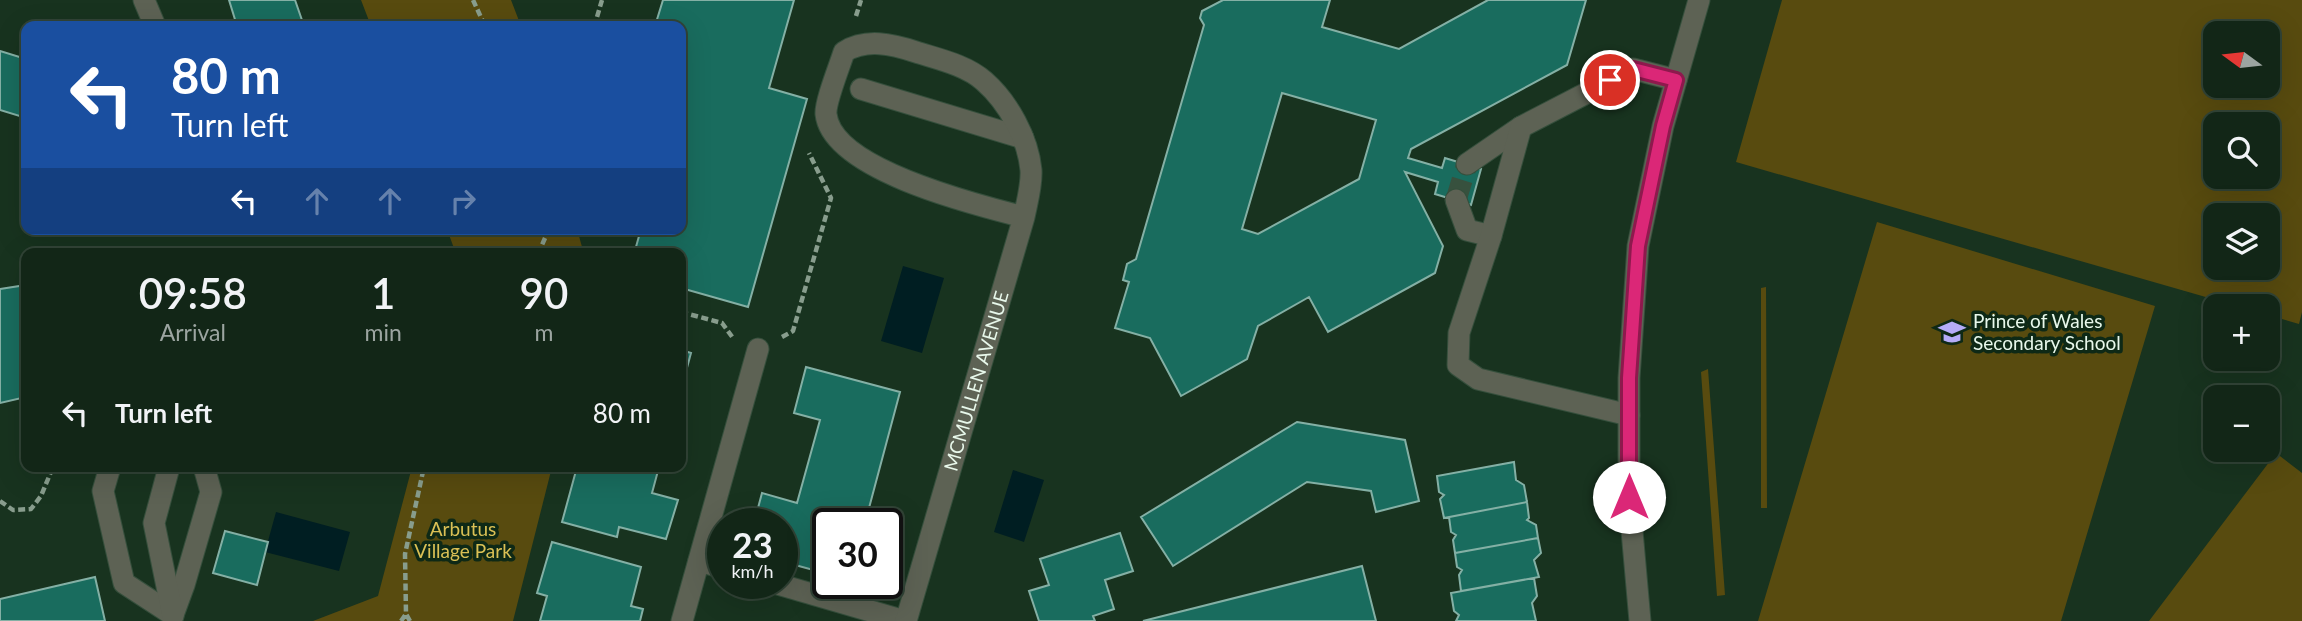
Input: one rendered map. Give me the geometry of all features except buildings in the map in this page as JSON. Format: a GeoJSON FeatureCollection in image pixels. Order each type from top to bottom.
{"type":"FeatureCollection","features":[{"type":"Feature","properties":{"kind":"street"},"geometry":{"type":"LineString","coordinates":[[145,0],[153,21]]}},
{"type":"Feature","properties":{"kind":"street"},"geometry":{"type":"LineString","coordinates":[[1640,621],[1629,497],[1629,378],[1638,246],[1663,126],[1699,0]]}},
{"type":"Feature","properties":{"kind":"street","name":"MCMULLEN AVENUE"},"geometry":{"type":"LineString","coordinates":[[906,621],[1024,217],[1031,172],[1023,138],[1002,101],[983,80],[953,64],[886,44],[853,46],[844,52],[826,112],[829,125],[839,142],[891,175],[1024,217]]}},
{"type":"Feature","properties":{"kind":"street"},"geometry":{"type":"LineString","coordinates":[[1467,164],[1521,127],[1633,69],[1676,80]]}},
{"type":"Feature","properties":{"kind":"street"},"geometry":{"type":"LineString","coordinates":[[861,89],[1023,138]]}},
{"type":"Feature","properties":{"kind":"street"},"geometry":{"type":"LineString","coordinates":[[1521,127],[1491,236],[1459,333],[1458,365],[1478,379],[1629,415]]}},
{"type":"Feature","properties":{"kind":"street"},"geometry":{"type":"LineString","coordinates":[[1456,200],[1467,230],[1491,236]]}},
{"type":"Feature","properties":{"kind":"street"},"geometry":{"type":"LineString","coordinates":[[682,621],[758,349]]}},
{"type":"Feature","properties":{"kind":"street"},"geometry":{"type":"LineString","coordinates":[[109,472],[103,491],[124,583],[174,618]]}},
{"type":"Feature","properties":{"kind":"street"},"geometry":{"type":"LineString","coordinates":[[167,472],[154,523],[174,618]]}},
{"type":"Feature","properties":{"kind":"street"},"geometry":{"type":"LineString","coordinates":[[174,618],[211,492],[205,472]]}},
{"type":"Feature","properties":{"kind":"street"},"geometry":{"type":"LineString","coordinates":[[699,561],[707,563]]}},
{"type":"Feature","properties":{"kind":"street"},"geometry":{"type":"LineString","coordinates":[[798,590],[906,621]]}},
{"type":"Feature","properties":{"kind":"path"},"geometry":{"type":"LineString","coordinates":[[474,0],[483,21]]}},
{"type":"Feature","properties":{"kind":"path"},"geometry":{"type":"LineString","coordinates":[[599,21],[597,17],[602,0]]}},
{"type":"Feature","properties":{"kind":"path"},"geometry":{"type":"LineString","coordinates":[[850,23],[857,15],[861,0]]}},
{"type":"Feature","properties":{"kind":"path"},"geometry":{"type":"LineString","coordinates":[[686,313],[722,323],[736,342],[758,349],[793,331],[831,198],[806,146]]}},
{"type":"Feature","properties":{"kind":"path"},"geometry":{"type":"LineString","coordinates":[[0,501],[13,510],[31,509],[41,496],[51,472]]}},
{"type":"Feature","properties":{"kind":"path"},"geometry":{"type":"LineString","coordinates":[[410,621],[406,614],[405,554],[423,472]]}},
{"type":"Feature","properties":{"kind":"path"},"geometry":{"type":"LineString","coordinates":[[401,621],[406,614]]}},
{"type":"Feature","properties":{"kind":"green space"},"geometry":{"type":"Polygon","coordinates":[[[361,0],[511,0],[519,21],[369,21],[361,0]]]}},
{"type":"Feature","properties":{"kind":"green space"},"geometry":{"type":"Polygon","coordinates":[[[1782,0],[2302,0],[2302,312],[2299,324],[2280,318],[2280,294],[2203,294],[2203,296],[1736,162],[1782,0]]]}},
{"type":"Feature","properties":{"kind":"green space"},"geometry":{"type":"Polygon","coordinates":[[[1877,222],[2155,306],[2061,621],[1758,621],[1877,222]]]}},
{"type":"Feature","properties":{"kind":"green space"},"geometry":{"type":"Polygon","coordinates":[[[449,235],[579,235],[582,248],[454,248],[449,235]]]}},
{"type":"Feature","properties":{"kind":"green space"},"geometry":{"type":"Polygon","coordinates":[[[1766,287],[1767,508],[1761,508],[1761,288],[1766,287]]]}},
{"type":"Feature","properties":{"kind":"green space"},"geometry":{"type":"Polygon","coordinates":[[[1708,369],[1725,595],[1717,596],[1701,372],[1708,369]]]}},
{"type":"Feature","properties":{"kind":"green space"},"geometry":{"type":"Polygon","coordinates":[[[2280,456],[2302,473],[2302,621],[2149,621],[2269,462],[2280,462],[2280,456]]]}},
{"type":"Feature","properties":{"kind":"green space","name":"Arbutus Village Park"},"geometry":{"type":"Polygon","coordinates":[[[411,472],[551,472],[513,621],[313,621],[378,596],[411,472]]]}},
{"type":"Feature","properties":{"kind":"water"},"geometry":{"type":"Polygon","coordinates":[[[903,266],[944,278],[922,353],[881,341],[903,266]]]}},
{"type":"Feature","properties":{"kind":"water"},"geometry":{"type":"Polygon","coordinates":[[[1013,470],[1044,480],[1024,542],[994,532],[1013,470]]]}},
{"type":"Feature","properties":{"kind":"water"},"geometry":{"type":"Polygon","coordinates":[[[276,512],[350,532],[339,571],[265,552],[276,512]]]}},
{"type":"Feature","properties":{"kind":"tunnel"},"geometry":{"type":"LineString","coordinates":[[1456,200],[1467,164]]}},
{"type":"Feature","properties":{"kind":"place","name":"Prince of Wales Secondary School"},"geometry":{"type":"Point","coordinates":[1952,332]}},
{"type":"Feature","properties":{"kind":"route"},"geometry":{"type":"LineString","coordinates":[[1610,80],[1633,69],[1676,80],[1663,126],[1638,246],[1629,378],[1629,497]]}}]}
